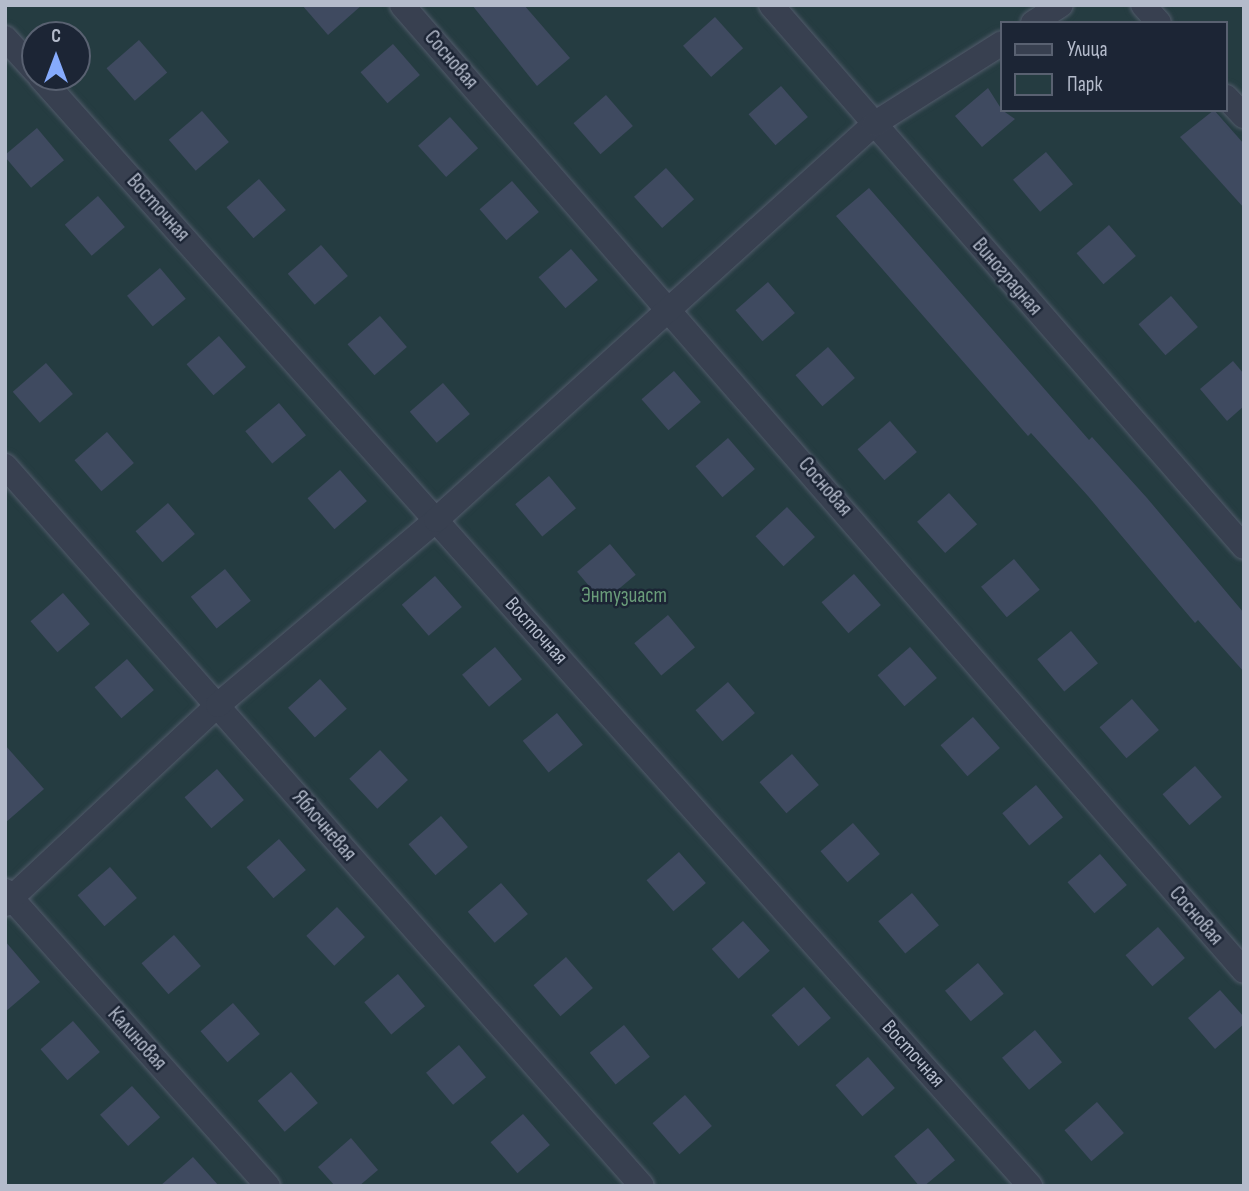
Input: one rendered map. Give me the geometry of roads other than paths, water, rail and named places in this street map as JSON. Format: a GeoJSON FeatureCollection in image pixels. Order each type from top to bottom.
{"type":"FeatureCollection","features":[{"type":"Feature","properties":{"kind":"street","name":"Сосновая"},"geometry":{"type":"LineString","coordinates":[[402,5],[668,306],[1244,971]]}},
{"type":"Feature","properties":{"kind":"street","name":"Виноградная"},"geometry":{"type":"LineString","coordinates":[[771,5],[1244,547]]}},
{"type":"Feature","properties":{"kind":"street"},"geometry":{"type":"LineString","coordinates":[[1036,21],[1061,5]]}},
{"type":"Feature","properties":{"kind":"street"},"geometry":{"type":"LineString","coordinates":[[1143,5],[1157,21]]}},
{"type":"Feature","properties":{"kind":"street"},"geometry":{"type":"LineString","coordinates":[[5,38],[21,56]]}},
{"type":"Feature","properties":{"kind":"street"},"geometry":{"type":"LineString","coordinates":[[7,898],[218,705],[436,520],[668,306],[874,124],[1000,44]]}},
{"type":"Feature","properties":{"kind":"street","name":"Восточная"},"geometry":{"type":"LineString","coordinates":[[53,91],[1030,1186]]}},
{"type":"Feature","properties":{"kind":"street"},"geometry":{"type":"LineString","coordinates":[[1228,99],[1244,116]]}},
{"type":"Feature","properties":{"kind":"street","name":"Яблочневая"},"geometry":{"type":"LineString","coordinates":[[5,466],[642,1186]]}},
{"type":"Feature","properties":{"kind":"street","name":"Калиновая"},"geometry":{"type":"LineString","coordinates":[[7,898],[268,1186]]}},
{"type":"Feature","properties":{"kind":"park label","name":"Энтузиаст"},"geometry":{"type":"Point","coordinates":[624,596]}}]}
